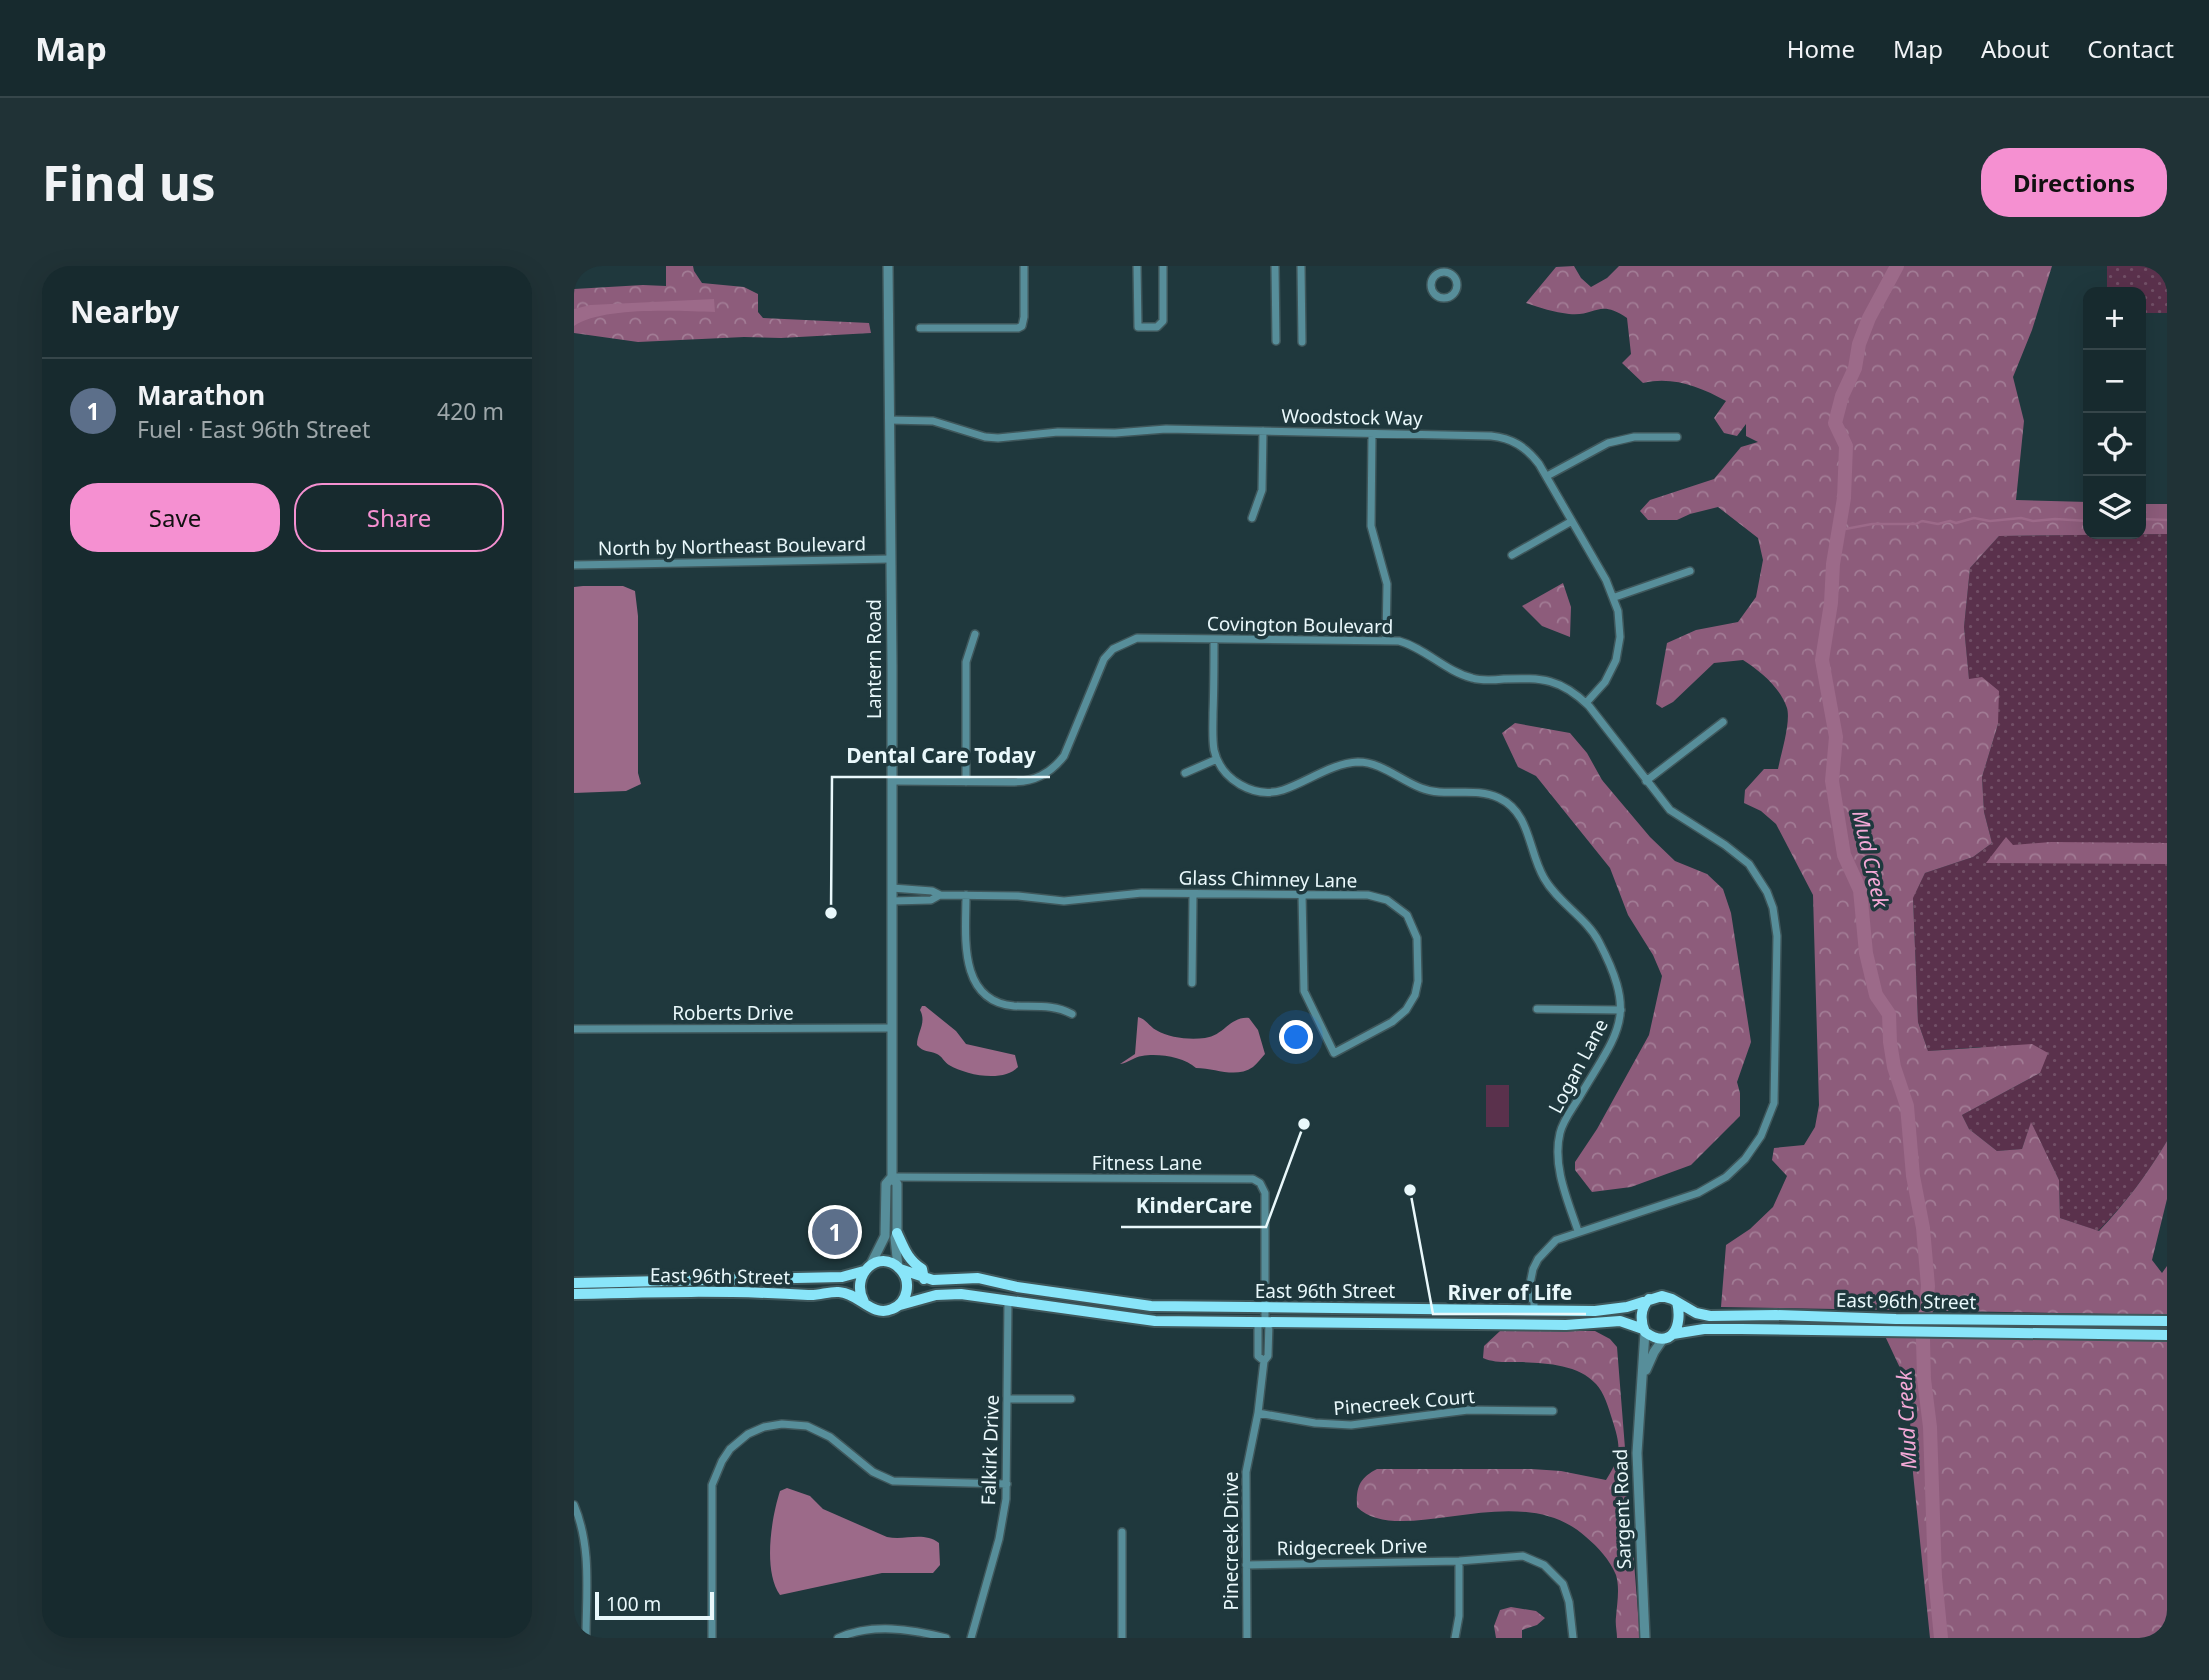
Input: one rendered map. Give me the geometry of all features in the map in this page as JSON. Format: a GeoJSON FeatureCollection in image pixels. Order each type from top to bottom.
{"type":"FeatureCollection","features":[{"type":"Feature","properties":{"kind":"main road"},"geometry":{"type":"LineString","coordinates":[[897,1233],[905,1252],[912,1262],[922,1269],[924,1279]]}},
{"type":"Feature","properties":{"kind":"main road"},"geometry":{"type":"LineString","coordinates":[[886,1262],[899,1268],[907,1283],[900,1305],[893,1309],[877,1310],[864,1302],[858,1286],[867,1268],[886,1262]]}},
{"type":"Feature","properties":{"kind":"main road","name":"East 96th Street"},"geometry":{"type":"LineString","coordinates":[[574,1283],[848,1277],[867,1268]]}},
{"type":"Feature","properties":{"kind":"main road","name":"East 96th Street"},"geometry":{"type":"LineString","coordinates":[[899,1268],[924,1279],[978,1278],[1017,1287],[1151,1306],[1605,1310],[1666,1296],[1696,1313],[1710,1316],[1776,1315],[1896,1325]]}},
{"type":"Feature","properties":{"kind":"main road","name":"East 96th Street"},"geometry":{"type":"LineString","coordinates":[[574,1294],[742,1292],[811,1296],[838,1292],[852,1295],[864,1302]]}},
{"type":"Feature","properties":{"kind":"main road","name":"East 96th Street"},"geometry":{"type":"LineString","coordinates":[[900,1305],[948,1294],[1155,1321],[1466,1325],[1576,1325],[1617,1321],[1655,1338],[1708,1329],[2167,1321]]}},
{"type":"Feature","properties":{"kind":"main road"},"geometry":{"type":"LineString","coordinates":[[1644,1331],[1643,1307],[1649,1299]]}},
{"type":"Feature","properties":{"kind":"main road"},"geometry":{"type":"LineString","coordinates":[[1668,1337],[1680,1320],[1677,1302]]}},
{"type":"Feature","properties":{"kind":"main road"},"geometry":{"type":"LineString","coordinates":[[1466,1325],[1494,1319],[1527,1319],[1534,1311]]}},
{"type":"Feature","properties":{"kind":"main road","name":"East 96th Street"},"geometry":{"type":"LineString","coordinates":[[1952,1325],[2167,1335]]}},
{"type":"Feature","properties":{"kind":"street","name":"Lantern Road"},"geometry":{"type":"LineString","coordinates":[[888,266],[892,1177],[897,1184],[895,1238],[899,1268]]}},
{"type":"Feature","properties":{"kind":"street"},"geometry":{"type":"LineString","coordinates":[[920,327],[1022,326],[1024,266]]}},
{"type":"Feature","properties":{"kind":"street"},"geometry":{"type":"LineString","coordinates":[[1137,266],[1138,327],[1157,327],[1163,321],[1163,266]]}},
{"type":"Feature","properties":{"kind":"street"},"geometry":{"type":"LineString","coordinates":[[1275,266],[1276,341]]}},
{"type":"Feature","properties":{"kind":"street"},"geometry":{"type":"LineString","coordinates":[[1301,266],[1302,342]]}},
{"type":"Feature","properties":{"kind":"street","name":"Woodstock Way"},"geometry":{"type":"LineString","coordinates":[[889,420],[933,421],[992,438],[1058,432],[1122,433],[1167,429],[1500,437],[1520,445],[1531,454],[1547,476],[1615,597],[1619,625],[1616,660],[1605,682],[1586,704]]}},
{"type":"Feature","properties":{"kind":"street"},"geometry":{"type":"LineString","coordinates":[[1252,518],[1262,490],[1263,431]]}},
{"type":"Feature","properties":{"kind":"street"},"geometry":{"type":"LineString","coordinates":[[1372,433],[1371,519],[1387,584],[1386,641]]}},
{"type":"Feature","properties":{"kind":"street"},"geometry":{"type":"LineString","coordinates":[[1547,476],[1608,443],[1634,437],[1677,437]]}},
{"type":"Feature","properties":{"kind":"street"},"geometry":{"type":"LineString","coordinates":[[1512,555],[1572,522]]}},
{"type":"Feature","properties":{"kind":"street","name":"North by Northeast Boulevard"},"geometry":{"type":"LineString","coordinates":[[574,565],[890,559]]}},
{"type":"Feature","properties":{"kind":"street"},"geometry":{"type":"LineString","coordinates":[[1615,597],[1690,571]]}},
{"type":"Feature","properties":{"kind":"street"},"geometry":{"type":"LineString","coordinates":[[966,782],[966,662],[975,634]]}},
{"type":"Feature","properties":{"kind":"street","name":"Covington Boulevard"},"geometry":{"type":"LineString","coordinates":[[892,781],[1026,782],[1038,778],[1064,756],[1097,670],[1113,649],[1137,638],[1399,641],[1420,649],[1469,678],[1552,680],[1571,690],[1586,704],[1670,810],[1738,854],[1749,864],[1767,892],[1773,908],[1777,936],[1774,1103],[1754,1148],[1737,1168],[1716,1184],[1682,1199],[1556,1240],[1538,1259],[1530,1281],[1530,1298],[1520,1311]]}},
{"type":"Feature","properties":{"kind":"street"},"geometry":{"type":"LineString","coordinates":[[1185,773],[1217,759],[1213,738],[1214,639]]}},
{"type":"Feature","properties":{"kind":"street"},"geometry":{"type":"LineString","coordinates":[[1646,782],[1723,722]]}},
{"type":"Feature","properties":{"kind":"street","name":"Logan Lane"},"geometry":{"type":"LineString","coordinates":[[1217,759],[1234,780],[1252,790],[1262,792],[1284,790],[1357,762],[1383,768],[1431,791],[1472,792],[1501,798],[1514,808],[1523,821],[1545,882],[1591,929],[1617,983],[1621,1010],[1617,1033],[1560,1132],[1558,1164],[1578,1231]]}},
{"type":"Feature","properties":{"kind":"street","name":"Glass Chimney Lane"},"geometry":{"type":"LineString","coordinates":[[892,888],[932,891],[940,895],[1064,901],[1142,893],[1193,894],[1302,894],[1368,895],[1387,900],[1406,915],[1417,938],[1418,981],[1415,995],[1406,1010],[1392,1022],[1334,1053],[1304,991],[1302,894]]}},
{"type":"Feature","properties":{"kind":"street"},"geometry":{"type":"LineString","coordinates":[[1192,983],[1193,894]]}},
{"type":"Feature","properties":{"kind":"street","name":"Glass Chimney Lane"},"geometry":{"type":"LineString","coordinates":[[892,901],[931,900],[940,895]]}},
{"type":"Feature","properties":{"kind":"street"},"geometry":{"type":"LineString","coordinates":[[966,895],[967,959],[977,985],[1002,1003],[1011,1006],[1055,1007],[1072,1014]]}},
{"type":"Feature","properties":{"kind":"street"},"geometry":{"type":"LineString","coordinates":[[1537,1009],[1621,1010]]}},
{"type":"Feature","properties":{"kind":"street","name":"Roberts Drive"},"geometry":{"type":"LineString","coordinates":[[574,1029],[892,1028]]}},
{"type":"Feature","properties":{"kind":"street","name":"Lantern Road"},"geometry":{"type":"LineString","coordinates":[[867,1268],[885,1236],[886,1184],[892,1177]]}},
{"type":"Feature","properties":{"kind":"street","name":"Fitness Lane"},"geometry":{"type":"LineString","coordinates":[[892,1177],[1253,1179],[1261,1183],[1265,1193],[1264,1322]]}},
{"type":"Feature","properties":{"kind":"street","name":"Covington Boulevard"},"geometry":{"type":"LineString","coordinates":[[1530,1298],[1534,1301],[1534,1311]]}},
{"type":"Feature","properties":{"kind":"street","name":"Falkirk Drive"},"geometry":{"type":"LineString","coordinates":[[971,1638],[999,1539],[1007,1484],[1009,1300]]}},
{"type":"Feature","properties":{"kind":"street","name":"Pinecreek Drive"},"geometry":{"type":"LineString","coordinates":[[1247,1638],[1246,1472],[1258,1413],[1264,1361],[1268,1356],[1264,1322]]}},
{"type":"Feature","properties":{"kind":"street","name":"Sargent Road"},"geometry":{"type":"LineString","coordinates":[[1644,1331],[1637,1453],[1645,1638]]}},
{"type":"Feature","properties":{"kind":"street","name":"Sargent Road"},"geometry":{"type":"LineString","coordinates":[[1643,1378],[1653,1354],[1668,1337]]}},
{"type":"Feature","properties":{"kind":"street"},"geometry":{"type":"LineString","coordinates":[[1009,1399],[1071,1399]]}},
{"type":"Feature","properties":{"kind":"street","name":"Pinecreek Court"},"geometry":{"type":"LineString","coordinates":[[1258,1413],[1315,1423],[1351,1425],[1468,1410],[1553,1411]]}},
{"type":"Feature","properties":{"kind":"street"},"geometry":{"type":"LineString","coordinates":[[712,1638],[711,1493],[718,1467],[730,1449],[748,1434],[761,1428],[793,1424],[807,1426],[824,1433],[873,1472],[893,1481],[1007,1484]]}},
{"type":"Feature","properties":{"kind":"street"},"geometry":{"type":"LineString","coordinates":[[574,1505],[586,1546],[586,1638]]}},
{"type":"Feature","properties":{"kind":"street"},"geometry":{"type":"LineString","coordinates":[[1122,1532],[1122,1638]]}},
{"type":"Feature","properties":{"kind":"street","name":"Ridgecreek Drive"},"geometry":{"type":"LineString","coordinates":[[1246,1565],[1459,1561],[1515,1555],[1529,1557],[1556,1575],[1566,1591],[1573,1638]]}},
{"type":"Feature","properties":{"kind":"street"},"geometry":{"type":"LineString","coordinates":[[1455,1638],[1460,1616],[1459,1561]]}},
{"type":"Feature","properties":{"kind":"street"},"geometry":{"type":"LineString","coordinates":[[838,1638],[865,1630],[886,1629],[923,1632],[946,1638]]}},
{"type":"Feature","properties":{"kind":"shaded area"},"geometry":{"type":"Polygon","coordinates":[[[2107,266],[2167,266],[2167,313],[2146,313],[2146,287],[2107,287],[2107,266]]]}},
{"type":"Feature","properties":{"kind":"shaded area"},"geometry":{"type":"Polygon","coordinates":[[[714,299],[715,312],[622,313],[603,315],[574,326],[574,309],[590,305],[714,299]]]}},
{"type":"Feature","properties":{"kind":"shaded area"},"geometry":{"type":"Polygon","coordinates":[[[2146,534],[2167,534],[2167,1141],[2136,1188],[2098,1231],[2060,1218],[2059,1180],[2031,1123],[2022,1149],[1997,1151],[1969,1129],[1962,1115],[2040,1073],[1980,1047],[1928,1051],[1918,1022],[1913,897],[1925,873],[1973,857],[1992,843],[1984,812],[1982,777],[1998,724],[1969,680],[1964,627],[1970,568],[1999,536],[2083,535],[2083,539],[2146,539],[2146,534]]]}},
{"type":"Feature","properties":{"kind":"shaded area"},"geometry":{"type":"Polygon","coordinates":[[[623,586],[635,591],[638,616],[638,773],[641,784],[626,791],[574,793],[574,587],[623,586]]]}},
{"type":"Feature","properties":{"kind":"shaded area"},"geometry":{"type":"Polygon","coordinates":[[[922,1006],[956,1031],[966,1044],[1015,1055],[1018,1067],[1003,1075],[984,1076],[956,1069],[939,1055],[922,1049],[917,1045],[922,1023],[922,1006]]]}},
{"type":"Feature","properties":{"kind":"shaded area"},"geometry":{"type":"Polygon","coordinates":[[[1138,1017],[1161,1033],[1193,1039],[1212,1036],[1237,1020],[1249,1018],[1258,1030],[1265,1054],[1253,1067],[1239,1072],[1196,1068],[1178,1059],[1155,1055],[1120,1064],[1135,1054],[1138,1017]]]}},
{"type":"Feature","properties":{"kind":"shaded area"},"geometry":{"type":"Polygon","coordinates":[[[1486,1085],[1509,1085],[1509,1127],[1486,1127],[1486,1085]]]}},
{"type":"Feature","properties":{"kind":"shaded area"},"geometry":{"type":"Polygon","coordinates":[[[787,1488],[810,1496],[823,1509],[887,1537],[933,1539],[939,1543],[940,1565],[933,1573],[882,1573],[780,1595],[772,1573],[770,1544],[780,1491],[787,1488]]]}},
{"type":"Feature","properties":{"kind":"green space"},"geometry":{"type":"Polygon","coordinates":[[[666,266],[693,266],[702,283],[744,287],[758,294],[758,312],[763,318],[869,323],[871,333],[638,342],[574,333],[574,289],[666,286],[666,266]]]}},
{"type":"Feature","properties":{"kind":"green space"},"geometry":{"type":"Polygon","coordinates":[[[1574,266],[1581,278],[1591,287],[1607,278],[1619,266],[2052,266],[2032,330],[2013,377],[2024,421],[2016,500],[2083,502],[2083,535],[1999,536],[1970,568],[1964,627],[1969,679],[1982,677],[1999,691],[1998,724],[1982,777],[1984,812],[1992,843],[1973,857],[1925,873],[1913,898],[1918,1022],[1928,1051],[2032,1044],[2048,1053],[2040,1073],[1962,1115],[1969,1129],[1997,1151],[2022,1149],[2031,1122],[2059,1180],[2060,1218],[2099,1231],[2136,1188],[2167,1141],[2167,1199],[2152,1260],[2162,1273],[2167,1266],[2167,1315],[1721,1307],[1726,1245],[1750,1229],[1773,1207],[1787,1176],[1772,1160],[1774,1148],[1804,1145],[1815,1127],[1819,1105],[1813,895],[1776,824],[1761,811],[1744,803],[1745,790],[1764,769],[1778,769],[1788,714],[1784,700],[1774,686],[1763,674],[1743,660],[1714,663],[1673,702],[1662,708],[1656,704],[1667,643],[1696,630],[1738,622],[1756,597],[1763,560],[1758,538],[1718,507],[1677,520],[1648,520],[1640,511],[1650,500],[1714,479],[1741,447],[1758,442],[1746,436],[1746,424],[1737,436],[1724,433],[1714,418],[1726,401],[1696,387],[1676,382],[1643,383],[1622,363],[1631,354],[1627,318],[1617,312],[1603,309],[1569,314],[1526,303],[1556,267],[1574,266]]]}},
{"type":"Feature","properties":{"kind":"green space"},"geometry":{"type":"Polygon","coordinates":[[[2146,504],[2167,504],[2167,534],[2146,534],[2146,504]]]}},
{"type":"Feature","properties":{"kind":"green space"},"geometry":{"type":"Polygon","coordinates":[[[1563,583],[1571,607],[1570,637],[1542,626],[1522,606],[1563,583]]]}},
{"type":"Feature","properties":{"kind":"green space"},"geometry":{"type":"Polygon","coordinates":[[[1515,723],[1570,733],[1587,753],[1602,780],[1650,837],[1675,861],[1707,874],[1723,889],[1731,913],[1751,1042],[1737,1082],[1740,1116],[1691,1165],[1631,1187],[1592,1192],[1575,1170],[1575,1162],[1597,1129],[1649,1035],[1662,976],[1653,955],[1628,915],[1610,868],[1536,776],[1518,767],[1502,733],[1515,723]]]}},
{"type":"Feature","properties":{"kind":"green space"},"geometry":{"type":"Polygon","coordinates":[[[2006,837],[2013,845],[2051,842],[2167,843],[2167,864],[1986,863],[2006,837]]]}},
{"type":"Feature","properties":{"kind":"green space"},"geometry":{"type":"Polygon","coordinates":[[[1500,1331],[1595,1331],[1610,1339],[1617,1347],[1640,1638],[1617,1638],[1618,1585],[1613,1569],[1586,1537],[1558,1520],[1528,1512],[1495,1512],[1402,1521],[1377,1518],[1357,1507],[1360,1484],[1377,1469],[1532,1469],[1561,1471],[1606,1480],[1615,1464],[1618,1444],[1608,1406],[1599,1387],[1580,1372],[1561,1366],[1483,1358],[1484,1346],[1500,1331]]]}},
{"type":"Feature","properties":{"kind":"green space"},"geometry":{"type":"Polygon","coordinates":[[[1885,1336],[2167,1340],[2167,1638],[1930,1638],[1913,1473],[1908,1385],[1885,1336]]]}},
{"type":"Feature","properties":{"kind":"green space"},"geometry":{"type":"Polygon","coordinates":[[[1511,1607],[1536,1611],[1545,1618],[1537,1625],[1522,1630],[1522,1638],[1496,1638],[1494,1626],[1500,1610],[1511,1607]]]}},
{"type":"Feature","properties":{"kind":"waterway","name":"Mud Creek"},"geometry":{"type":"LineString","coordinates":[[1897,266],[1869,318],[1835,423],[1846,446],[1844,498],[1822,660],[1836,737],[1832,781],[1844,855],[1860,890],[1866,953],[1876,995],[1889,1014],[1890,1042],[1894,1067],[1907,1106],[1913,1176],[1923,1228],[1928,1286],[1923,1339],[1924,1379],[1930,1427],[1935,1577],[1941,1638]]}},
{"type":"Feature","properties":{"kind":"waterway"},"geometry":{"type":"LineString","coordinates":[[1840,530],[1872,524],[1916,524],[1922,521],[1956,523],[1974,518],[1990,521],[2021,518],[2033,521],[2083,521]]}},
{"type":"Feature","properties":{"kind":"waterway"},"geometry":{"type":"LineString","coordinates":[[2146,519],[2167,520]]}},
{"type":"Feature","properties":{"kind":"place","name":"Dental Care Today"},"geometry":{"type":"Point","coordinates":[831,913]}},
{"type":"Feature","properties":{"kind":"place","name":"KinderCare"},"geometry":{"type":"Point","coordinates":[1304,1124]}},
{"type":"Feature","properties":{"kind":"place","name":"River of Life"},"geometry":{"type":"Point","coordinates":[1410,1190]}},
{"type":"Feature","properties":{"kind":"place","name":"Marathon"},"geometry":{"type":"Point","coordinates":[835,1232]}}]}
